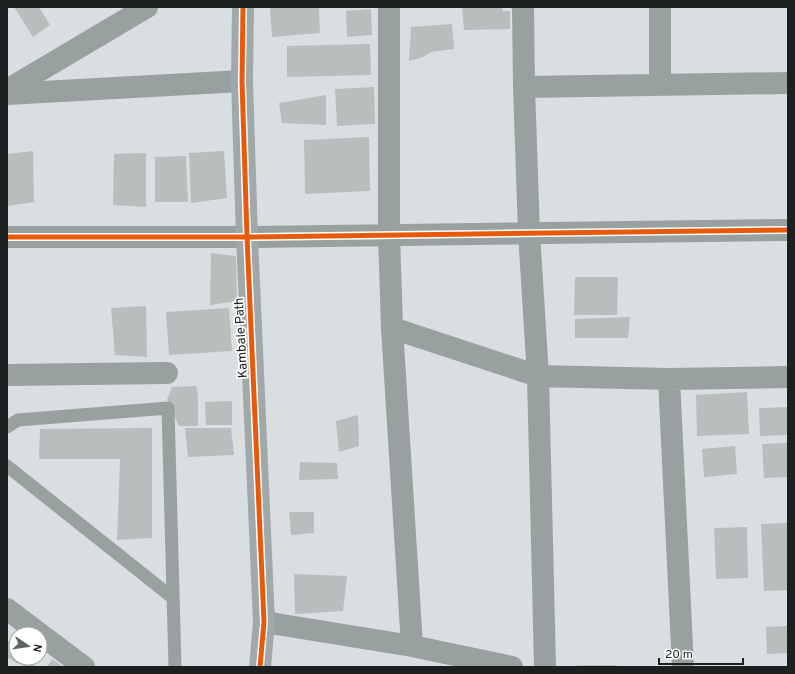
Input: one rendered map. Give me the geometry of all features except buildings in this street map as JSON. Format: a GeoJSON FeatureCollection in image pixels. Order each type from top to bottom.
{"type":"FeatureCollection","features":[{"type":"Feature","properties":{"kind":"street"},"geometry":{"type":"LineString","coordinates":[[7,90],[147,7]]}},
{"type":"Feature","properties":{"kind":"street","name":"Kambale Path"},"geometry":{"type":"LineString","coordinates":[[243,7],[242,81],[247,237],[264,622],[260,667]]}},
{"type":"Feature","properties":{"kind":"street"},"geometry":{"type":"LineString","coordinates":[[389,7],[389,235],[392,328],[412,646]]}},
{"type":"Feature","properties":{"kind":"street"},"geometry":{"type":"LineString","coordinates":[[523,7],[529,233],[538,376],[544,667]]}},
{"type":"Feature","properties":{"kind":"street"},"geometry":{"type":"LineString","coordinates":[[660,7],[660,85]]}},
{"type":"Feature","properties":{"kind":"street"},"geometry":{"type":"LineString","coordinates":[[7,94],[242,81]]}},
{"type":"Feature","properties":{"kind":"street"},"geometry":{"type":"LineString","coordinates":[[524,87],[788,83]]}},
{"type":"Feature","properties":{"kind":"street"},"geometry":{"type":"LineString","coordinates":[[7,237],[247,237],[788,230]]}},
{"type":"Feature","properties":{"kind":"street"},"geometry":{"type":"LineString","coordinates":[[392,328],[538,376],[669,379],[788,377]]}},
{"type":"Feature","properties":{"kind":"street"},"geometry":{"type":"LineString","coordinates":[[7,375],[167,373]]}},
{"type":"Feature","properties":{"kind":"street"},"geometry":{"type":"LineString","coordinates":[[669,379],[683,667]]}},
{"type":"Feature","properties":{"kind":"street"},"geometry":{"type":"LineString","coordinates":[[7,609],[84,667]]}},
{"type":"Feature","properties":{"kind":"street"},"geometry":{"type":"LineString","coordinates":[[264,622],[412,646],[512,667]]}},
{"type":"Feature","properties":{"kind":"lane"},"geometry":{"type":"LineString","coordinates":[[7,427],[18,420],[168,408],[175,667]]}},
{"type":"Feature","properties":{"kind":"lane"},"geometry":{"type":"LineString","coordinates":[[7,466],[173,598]]}},
{"type":"Feature","properties":{"kind":"cycle path"},"geometry":{"type":"LineString","coordinates":[[243,7],[242,81],[247,237],[264,622],[260,667]]}},
{"type":"Feature","properties":{"kind":"cycle path"},"geometry":{"type":"LineString","coordinates":[[7,237],[247,237],[788,230]]}}]}
